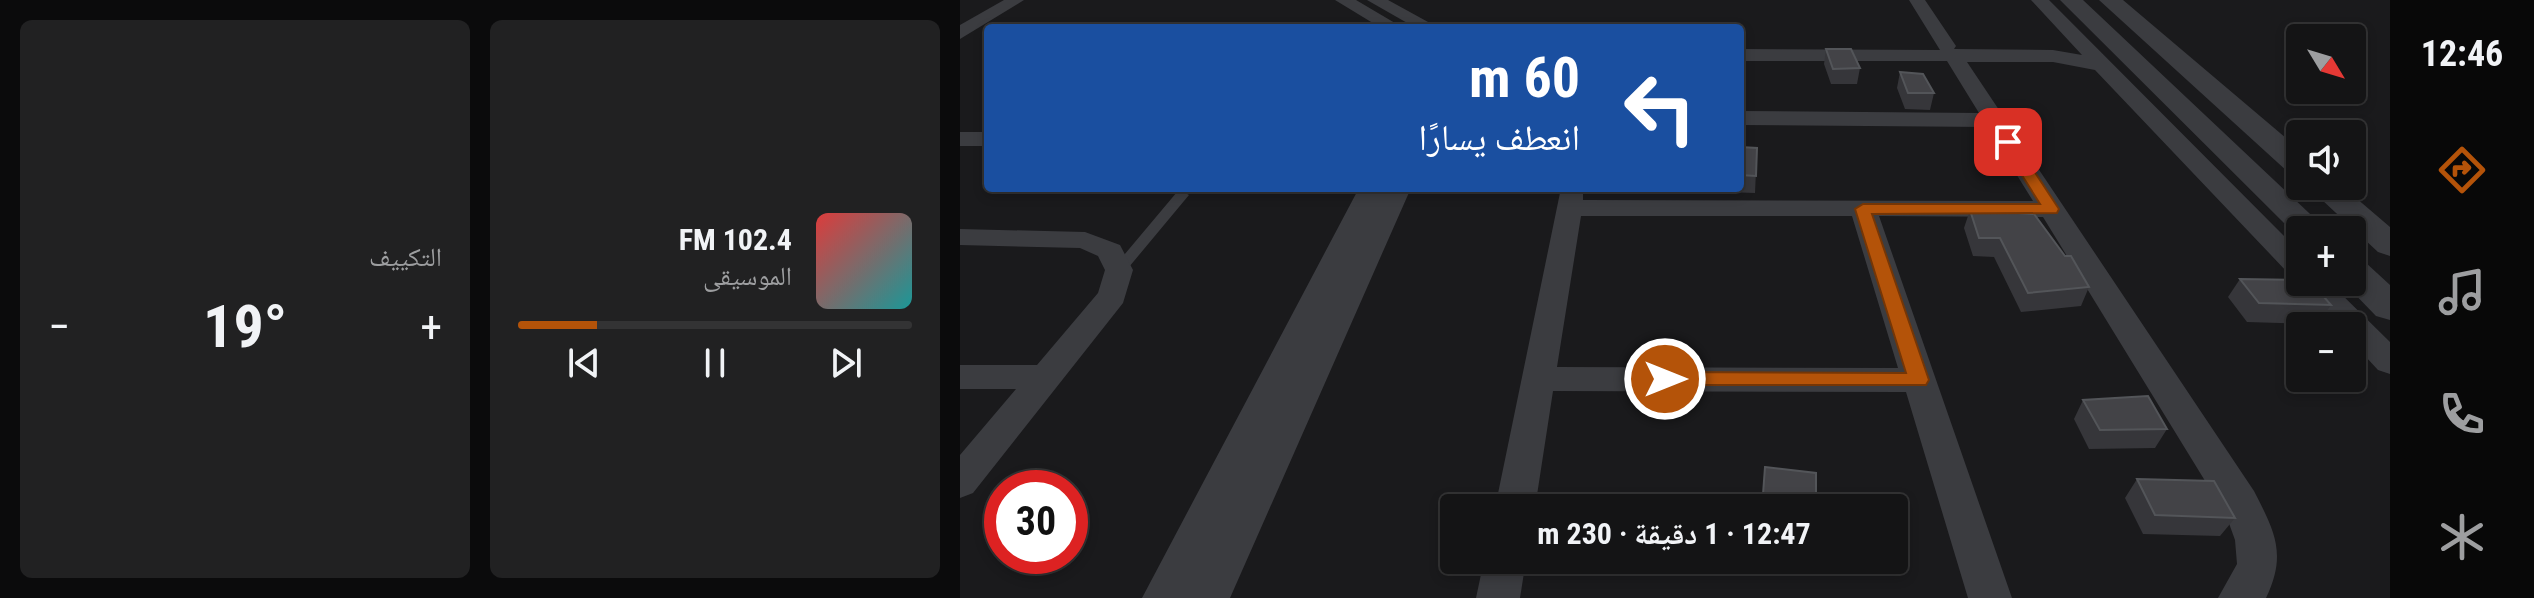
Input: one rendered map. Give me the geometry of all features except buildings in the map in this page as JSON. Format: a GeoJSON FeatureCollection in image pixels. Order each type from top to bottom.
{"type":"FeatureCollection","features":[{"type":"Feature","properties":{"kind":"street"},"geometry":{"type":"LineString","coordinates":[[960,33],[1016,0]]}},
{"type":"Feature","properties":{"kind":"street"},"geometry":{"type":"LineString","coordinates":[[1343,0],[1388,24]]}},
{"type":"Feature","properties":{"kind":"street"},"geometry":{"type":"LineString","coordinates":[[1375,0],[1422,24]]}},
{"type":"Feature","properties":{"kind":"street"},"geometry":{"type":"LineString","coordinates":[[1917,0],[2240,503],[2255,533],[2260,562],[2251,588],[2240,598]]}},
{"type":"Feature","properties":{"kind":"street"},"geometry":{"type":"LineString","coordinates":[[2039,0],[2286,255]]}},
{"type":"Feature","properties":{"kind":"street"},"geometry":{"type":"LineString","coordinates":[[2071,0],[2296,216]]}},
{"type":"Feature","properties":{"kind":"street"},"geometry":{"type":"LineString","coordinates":[[2110,0],[2286,154]]}},
{"type":"Feature","properties":{"kind":"street"},"geometry":{"type":"LineString","coordinates":[[1744,55],[2045,47],[2075,37]]}},
{"type":"Feature","properties":{"kind":"street"},"geometry":{"type":"LineString","coordinates":[[1744,45],[2053,56],[2103,65]]}},
{"type":"Feature","properties":{"kind":"street"},"geometry":{"type":"LineString","coordinates":[[2187,111],[2237,111]]}},
{"type":"Feature","properties":{"kind":"street"},"geometry":{"type":"LineString","coordinates":[[1744,118],[1994,120]]}},
{"type":"Feature","properties":{"kind":"street"},"geometry":{"type":"LineString","coordinates":[[960,139],[984,139]]}},
{"type":"Feature","properties":{"kind":"street"},"geometry":{"type":"LineString","coordinates":[[1164,598],[1370,192]]}},
{"type":"Feature","properties":{"kind":"street"},"geometry":{"type":"LineString","coordinates":[[1208,598],[1396,192]]}},
{"type":"Feature","properties":{"kind":"street"},"geometry":{"type":"LineString","coordinates":[[1517,494],[1571,198],[1863,209],[2051,209]]}},
{"type":"Feature","properties":{"kind":"street"},"geometry":{"type":"LineString","coordinates":[[2339,200],[2390,245]]}},
{"type":"Feature","properties":{"kind":"street"},"geometry":{"type":"LineString","coordinates":[[1863,209],[1990,598]]}},
{"type":"Feature","properties":{"kind":"street"},"geometry":{"type":"LineString","coordinates":[[960,237],[1085,240],[1110,251],[1119,270],[1112,296],[960,482]]}},
{"type":"Feature","properties":{"kind":"street"},"geometry":{"type":"LineString","coordinates":[[2366,284],[2390,307]]}},
{"type":"Feature","properties":{"kind":"street"},"geometry":{"type":"LineString","coordinates":[[2326,296],[2390,362]]}},
{"type":"Feature","properties":{"kind":"street"},"geometry":{"type":"LineString","coordinates":[[960,377],[1046,377]]}},
{"type":"Feature","properties":{"kind":"street"},"geometry":{"type":"LineString","coordinates":[[1538,379],[1919,380]]}},
{"type":"Feature","properties":{"kind":"street"},"geometry":{"type":"LineString","coordinates":[[1498,598],[1502,574]]}},
{"type":"Feature","properties":{"kind":"lane"},"geometry":{"type":"LineString","coordinates":[[1119,270],[1182,195]]}},
{"type":"Feature","properties":{"kind":"route"},"geometry":{"type":"LineString","coordinates":[[1665,379],[1919,380],[1863,209],[2051,209],[2008,142]]}}]}
